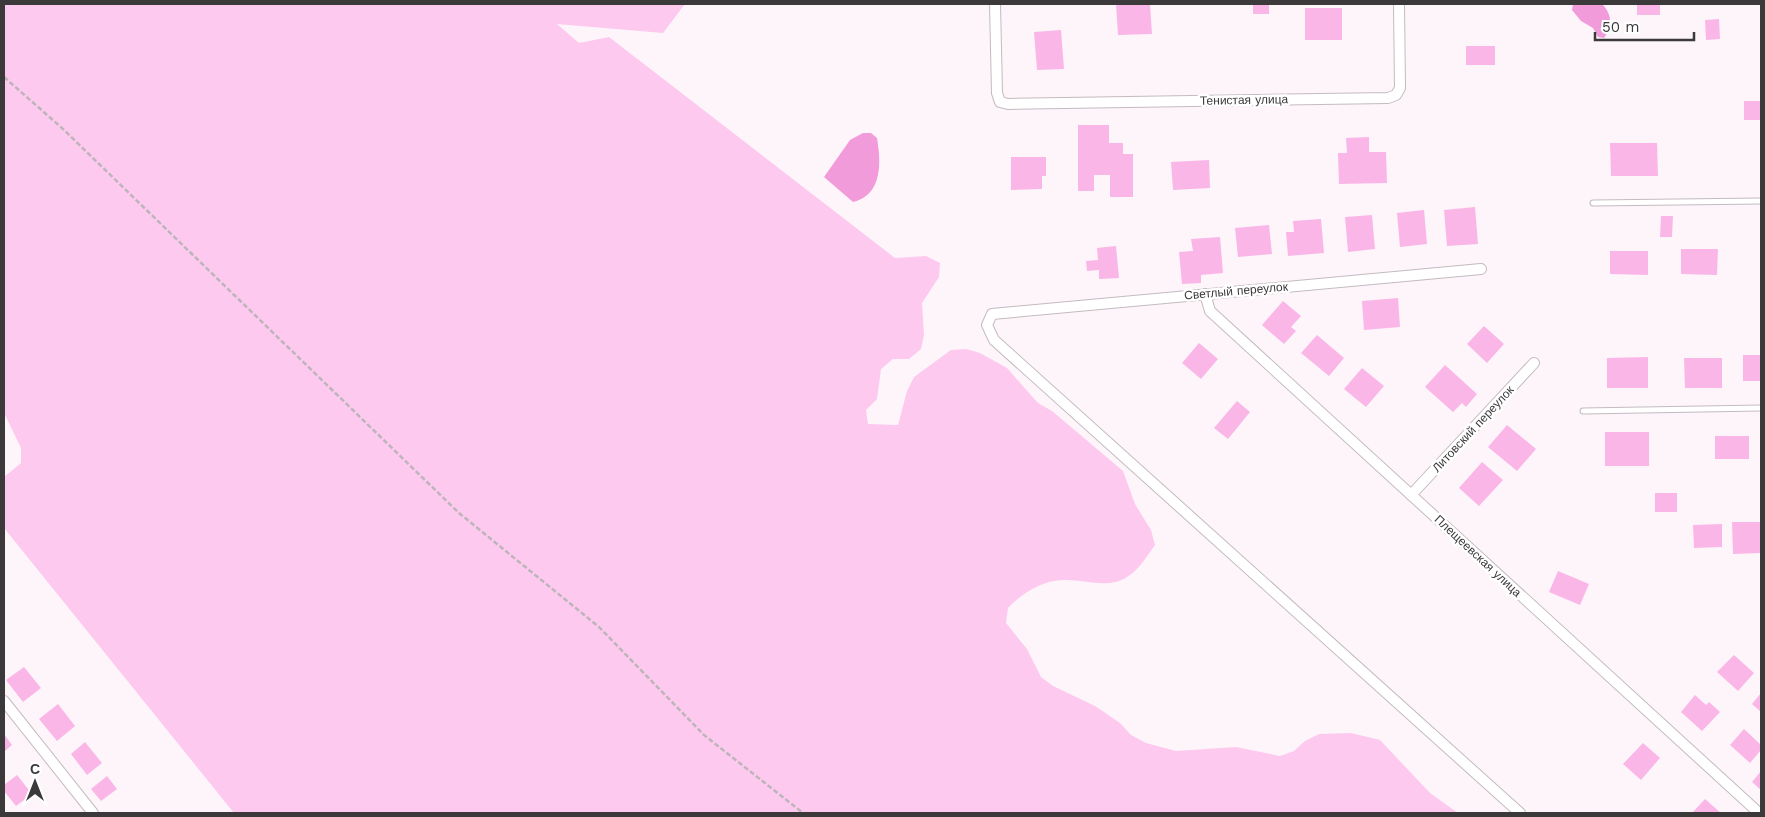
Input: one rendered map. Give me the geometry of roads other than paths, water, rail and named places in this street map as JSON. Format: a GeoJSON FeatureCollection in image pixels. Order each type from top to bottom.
{"type":"FeatureCollection","features":[{"type":"Feature","properties":{"kind":"street","name":"Тенистая улица"},"geometry":{"type":"LineString","coordinates":[[995,4],[997,94],[1000,102],[1008,104],[1388,98],[1396,96],[1400,88],[1399,4]]}},
{"type":"Feature","properties":{"kind":"street","name":"Светлый переулок"},"geometry":{"type":"LineString","coordinates":[[1481,269],[992,314],[987,325],[994,340],[1520,813]]}},
{"type":"Feature","properties":{"kind":"street","name":"Плещеевская улица"},"geometry":{"type":"LineString","coordinates":[[1205,294],[1210,311],[1758,813]]}},
{"type":"Feature","properties":{"kind":"street","name":"Литовский переулок"},"geometry":{"type":"LineString","coordinates":[[1411,495],[1534,363]]}},
{"type":"Feature","properties":{"kind":"street"},"geometry":{"type":"LineString","coordinates":[[4,701],[93,813]]}},
{"type":"Feature","properties":{"kind":"lane"},"geometry":{"type":"LineString","coordinates":[[1593,203],[1761,201]]}},
{"type":"Feature","properties":{"kind":"lane"},"geometry":{"type":"LineString","coordinates":[[1583,411],[1761,408]]}}]}
